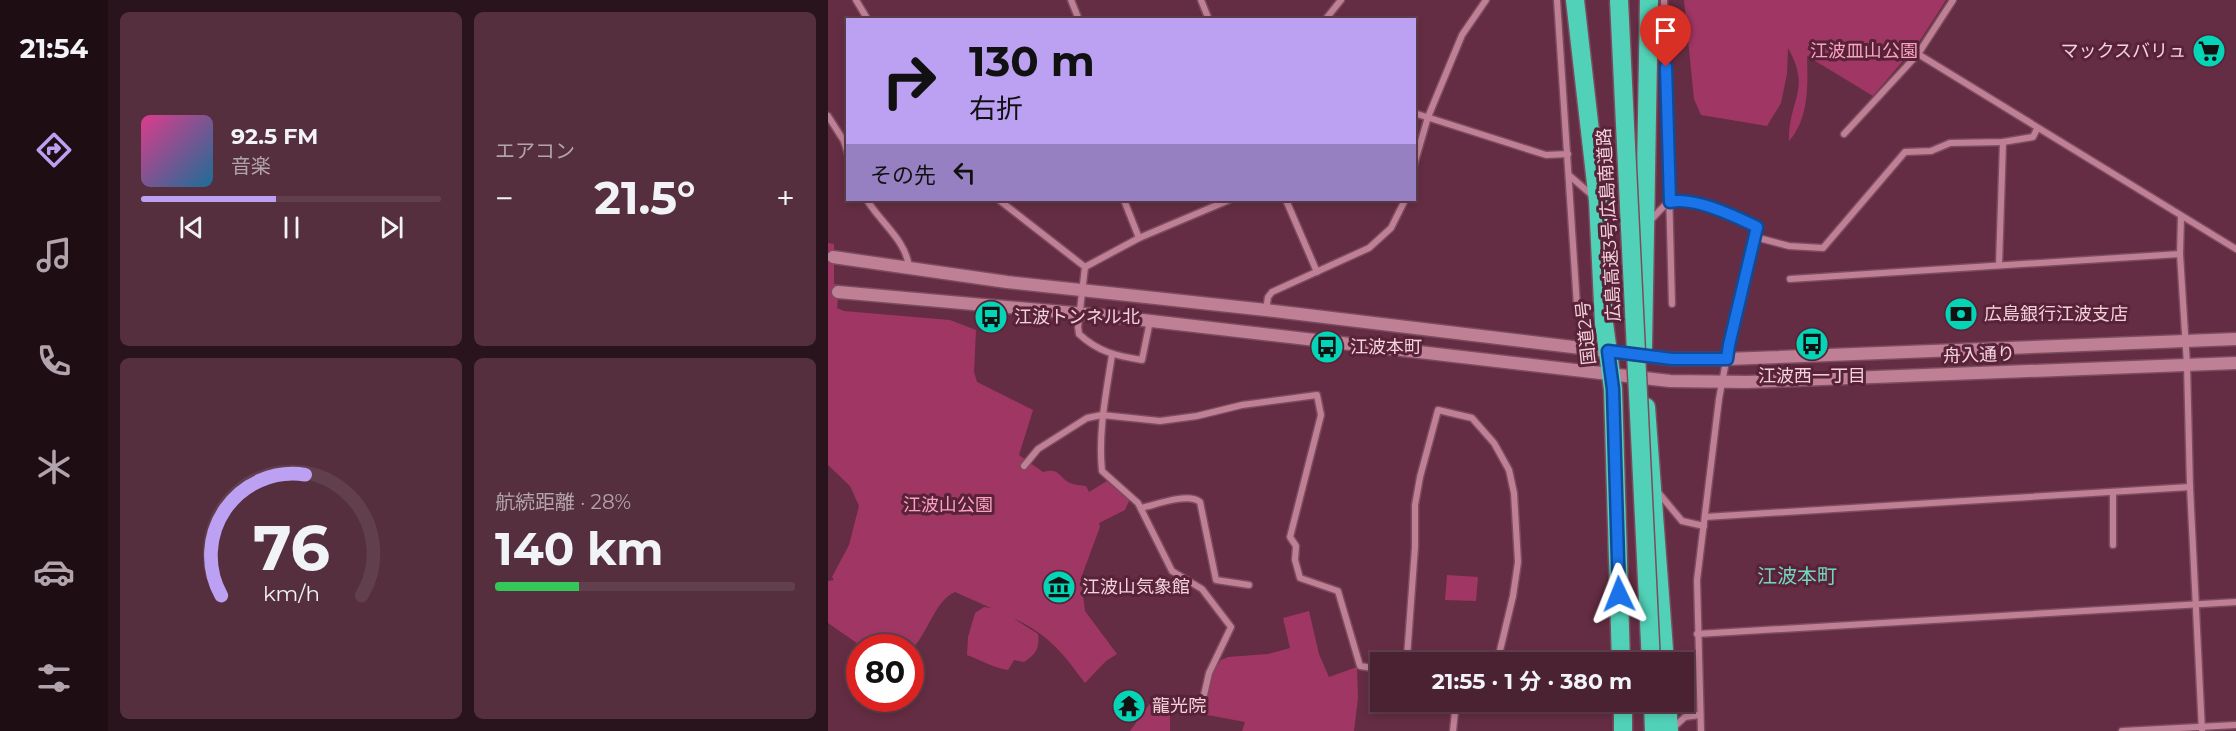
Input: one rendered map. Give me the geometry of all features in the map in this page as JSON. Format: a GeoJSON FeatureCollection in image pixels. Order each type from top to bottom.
{"type":"FeatureCollection","features":[{"type":"Feature","properties":{"kind":"highway","name":"国道2号"},"geometry":{"type":"LineString","coordinates":[[1575,0],[1598,201],[1604,323],[1611,374],[1622,652]]}},
{"type":"Feature","properties":{"kind":"highway","name":"広島高速3号;広島南道路"},"geometry":{"type":"LineString","coordinates":[[1619,0],[1650,652]]}},
{"type":"Feature","properties":{"kind":"highway"},"geometry":{"type":"LineString","coordinates":[[1649,0],[1643,356],[1664,652]]}},
{"type":"Feature","properties":{"kind":"highway"},"geometry":{"type":"LineString","coordinates":[[1623,712],[1623,731]]}},
{"type":"Feature","properties":{"kind":"highway"},"geometry":{"type":"LineString","coordinates":[[1653,712],[1654,731]]}},
{"type":"Feature","properties":{"kind":"highway"},"geometry":{"type":"LineString","coordinates":[[1668,712],[1670,731]]}},
{"type":"Feature","properties":{"kind":"street"},"geometry":{"type":"LineString","coordinates":[[856,0],[867,18]]}},
{"type":"Feature","properties":{"kind":"street"},"geometry":{"type":"LineString","coordinates":[[1071,0],[1078,18]]}},
{"type":"Feature","properties":{"kind":"street"},"geometry":{"type":"LineString","coordinates":[[1201,0],[1208,18]]}},
{"type":"Feature","properties":{"kind":"street"},"geometry":{"type":"LineString","coordinates":[[1326,18],[1341,0]]}},
{"type":"Feature","properties":{"kind":"street"},"geometry":{"type":"LineString","coordinates":[[1416,158],[1428,117],[1462,35],[1486,0]]}},
{"type":"Feature","properties":{"kind":"street"},"geometry":{"type":"LineString","coordinates":[[1557,0],[1577,306]]}},
{"type":"Feature","properties":{"kind":"street"},"geometry":{"type":"LineString","coordinates":[[1664,0],[1672,304]]}},
{"type":"Feature","properties":{"kind":"street"},"geometry":{"type":"LineString","coordinates":[[1844,135],[1918,54],[1953,0]]}},
{"type":"Feature","properties":{"kind":"street"},"geometry":{"type":"LineString","coordinates":[[1918,54],[2181,218],[2236,249]]}},
{"type":"Feature","properties":{"kind":"street"},"geometry":{"type":"LineString","coordinates":[[1416,114],[1546,155],[1568,154]]}},
{"type":"Feature","properties":{"kind":"street"},"geometry":{"type":"LineString","coordinates":[[828,116],[846,140]]}},
{"type":"Feature","properties":{"kind":"street"},"geometry":{"type":"LineString","coordinates":[[1755,237],[1790,246],[1823,249],[1905,152],[1931,151],[1950,143],[2003,142],[2033,137],[2037,129]]}},
{"type":"Feature","properties":{"kind":"street"},"geometry":{"type":"LineString","coordinates":[[1999,265],[2003,142]]}},
{"type":"Feature","properties":{"kind":"street"},"geometry":{"type":"LineString","coordinates":[[1570,176],[1598,201]]}},
{"type":"Feature","properties":{"kind":"street"},"geometry":{"type":"LineString","coordinates":[[1645,225],[1670,202],[1682,199],[1739,218],[1757,227],[1722,383],[1697,580],[1701,731]]}},
{"type":"Feature","properties":{"kind":"street"},"geometry":{"type":"LineString","coordinates":[[868,201],[903,247],[908,257],[909,268]]}},
{"type":"Feature","properties":{"kind":"street"},"geometry":{"type":"LineString","coordinates":[[1000,201],[1085,267]]}},
{"type":"Feature","properties":{"kind":"street"},"geometry":{"type":"LineString","coordinates":[[1124,201],[1139,238]]}},
{"type":"Feature","properties":{"kind":"street"},"geometry":{"type":"LineString","coordinates":[[1286,201],[1317,272]]}},
{"type":"Feature","properties":{"kind":"street"},"geometry":{"type":"LineString","coordinates":[[1266,310],[1268,297],[1272,292],[1369,248],[1391,228],[1404,201]]}},
{"type":"Feature","properties":{"kind":"street"},"geometry":{"type":"LineString","coordinates":[[1085,267],[1215,202]]}},
{"type":"Feature","properties":{"kind":"street"},"geometry":{"type":"LineString","coordinates":[[2181,218],[2180,254],[2186,341],[2190,487],[2202,729]]}},
{"type":"Feature","properties":{"kind":"street"},"geometry":{"type":"LineString","coordinates":[[1790,279],[2180,254]]}},
{"type":"Feature","properties":{"kind":"street","name":"舟入通り"},"geometry":{"type":"LineString","coordinates":[[833,257],[1007,282],[1266,310],[1672,359],[1727,359],[2236,339]]}},
{"type":"Feature","properties":{"kind":"street"},"geometry":{"type":"LineString","coordinates":[[1085,267],[1081,290],[1079,334],[1087,342],[1112,355],[1142,360],[1150,321]]}},
{"type":"Feature","properties":{"kind":"street","name":"舟入通り"},"geometry":{"type":"LineString","coordinates":[[838,292],[1079,313],[1644,378],[1722,383],[2236,363]]}},
{"type":"Feature","properties":{"kind":"street"},"geometry":{"type":"LineString","coordinates":[[1112,355],[1102,415],[1100,450],[1102,471],[1138,503],[1172,571],[1202,589],[1231,627],[1209,673],[1202,704]]}},
{"type":"Feature","properties":{"kind":"street"},"geometry":{"type":"LineString","coordinates":[[1024,466],[1038,449],[1087,418],[1102,415],[1160,421],[1197,416],[1242,405],[1317,394],[1321,415],[1290,537],[1296,546],[1294,560],[1300,578],[1338,591],[1360,666],[1370,668]]}},
{"type":"Feature","properties":{"kind":"street"},"geometry":{"type":"LineString","coordinates":[[1407,652],[1415,547],[1415,505],[1438,410],[1472,418],[1494,443],[1509,470],[1514,493],[1518,562],[1513,596],[1500,652]]}},
{"type":"Feature","properties":{"kind":"street"},"geometry":{"type":"LineString","coordinates":[[1653,486],[1682,521],[1704,526]]}},
{"type":"Feature","properties":{"kind":"street"},"geometry":{"type":"LineString","coordinates":[[1705,517],[2190,487]]}},
{"type":"Feature","properties":{"kind":"street"},"geometry":{"type":"LineString","coordinates":[[2113,492],[2113,545]]}},
{"type":"Feature","properties":{"kind":"street"},"geometry":{"type":"LineString","coordinates":[[1140,508],[1188,497],[1196,498],[1200,502],[1216,580],[1248,585]]}},
{"type":"Feature","properties":{"kind":"street"},"geometry":{"type":"LineString","coordinates":[[1697,634],[2236,602]]}},
{"type":"Feature","properties":{"kind":"street"},"geometry":{"type":"LineString","coordinates":[[1453,731],[1455,712]]}},
{"type":"Feature","properties":{"kind":"street"},"geometry":{"type":"LineString","coordinates":[[1670,731],[1685,717],[1699,715]]}},
{"type":"Feature","properties":{"kind":"street"},"geometry":{"type":"LineString","coordinates":[[2122,731],[2202,729],[2236,725]]}},
{"type":"Feature","properties":{"kind":"green space","name":"江波皿山公園"},"geometry":{"type":"Polygon","coordinates":[[[1684,0],[1946,0],[1919,42],[1873,96],[1807,56],[1807,90],[1804,112],[1796,132],[1789,141],[1799,85],[1795,62],[1788,48],[1787,74],[1781,103],[1767,126],[1701,115],[1694,99],[1684,0]]]}},
{"type":"Feature","properties":{"kind":"green space","name":"江波山公園"},"geometry":{"type":"Polygon","coordinates":[[[828,243],[834,244],[834,284],[839,285],[837,308],[844,311],[950,320],[976,330],[974,372],[977,382],[1033,410],[1019,455],[1043,472],[1053,471],[1070,483],[1086,486],[1089,492],[1107,481],[1127,497],[1129,501],[1125,510],[1099,523],[1100,527],[1081,578],[1085,611],[1117,654],[1106,661],[1085,683],[1054,645],[1036,631],[1013,618],[1038,634],[1038,647],[1024,662],[1014,660],[1008,670],[993,666],[967,655],[968,637],[975,613],[984,607],[991,608],[955,592],[942,602],[923,634],[846,636],[828,623],[828,581],[834,580],[832,577],[849,545],[859,506],[850,486],[828,465],[828,243]]]}},
{"type":"Feature","properties":{"kind":"green space"},"geometry":{"type":"Polygon","coordinates":[[[1447,575],[1478,577],[1476,601],[1445,600],[1447,575]]]}},
{"type":"Feature","properties":{"kind":"green space"},"geometry":{"type":"Polygon","coordinates":[[[1309,611],[1319,654],[1329,677],[1357,667],[1358,698],[1354,731],[1242,731],[1245,722],[1202,714],[1213,672],[1221,660],[1228,657],[1268,654],[1290,648],[1283,618],[1309,611]]]}},
{"type":"Feature","properties":{"kind":"green space"},"geometry":{"type":"Polygon","coordinates":[[[1151,702],[1170,710],[1170,731],[1130,731],[1151,702]]]}},
{"type":"Feature","properties":{"kind":"place","name":"マックスバリュ"},"geometry":{"type":"Point","coordinates":[2209,51]}},
{"type":"Feature","properties":{"kind":"place","name":"広島銀行江波支店"},"geometry":{"type":"Point","coordinates":[1961,314]}},
{"type":"Feature","properties":{"kind":"place","name":"江波トンネル北"},"geometry":{"type":"Point","coordinates":[991,317]}},
{"type":"Feature","properties":{"kind":"place","name":"江波西一丁目"},"geometry":{"type":"Point","coordinates":[1812,344]}},
{"type":"Feature","properties":{"kind":"place","name":"江波本町"},"geometry":{"type":"Point","coordinates":[1327,347]}},
{"type":"Feature","properties":{"kind":"place","name":"江波山気象館"},"geometry":{"type":"Point","coordinates":[1059,587]}},
{"type":"Feature","properties":{"kind":"place","name":"龍光院"},"geometry":{"type":"Point","coordinates":[1129,706]}},
{"type":"Feature","properties":{"kind":"district","name":"江波本町"},"geometry":{"type":"Point","coordinates":[1797,576]}},
{"type":"Feature","properties":{"kind":"route"},"geometry":{"type":"LineString","coordinates":[[1619,594],[1613,389],[1608,351],[1672,359],[1727,359],[1757,227],[1739,218],[1682,199],[1670,202],[1666,67]]}}]}
